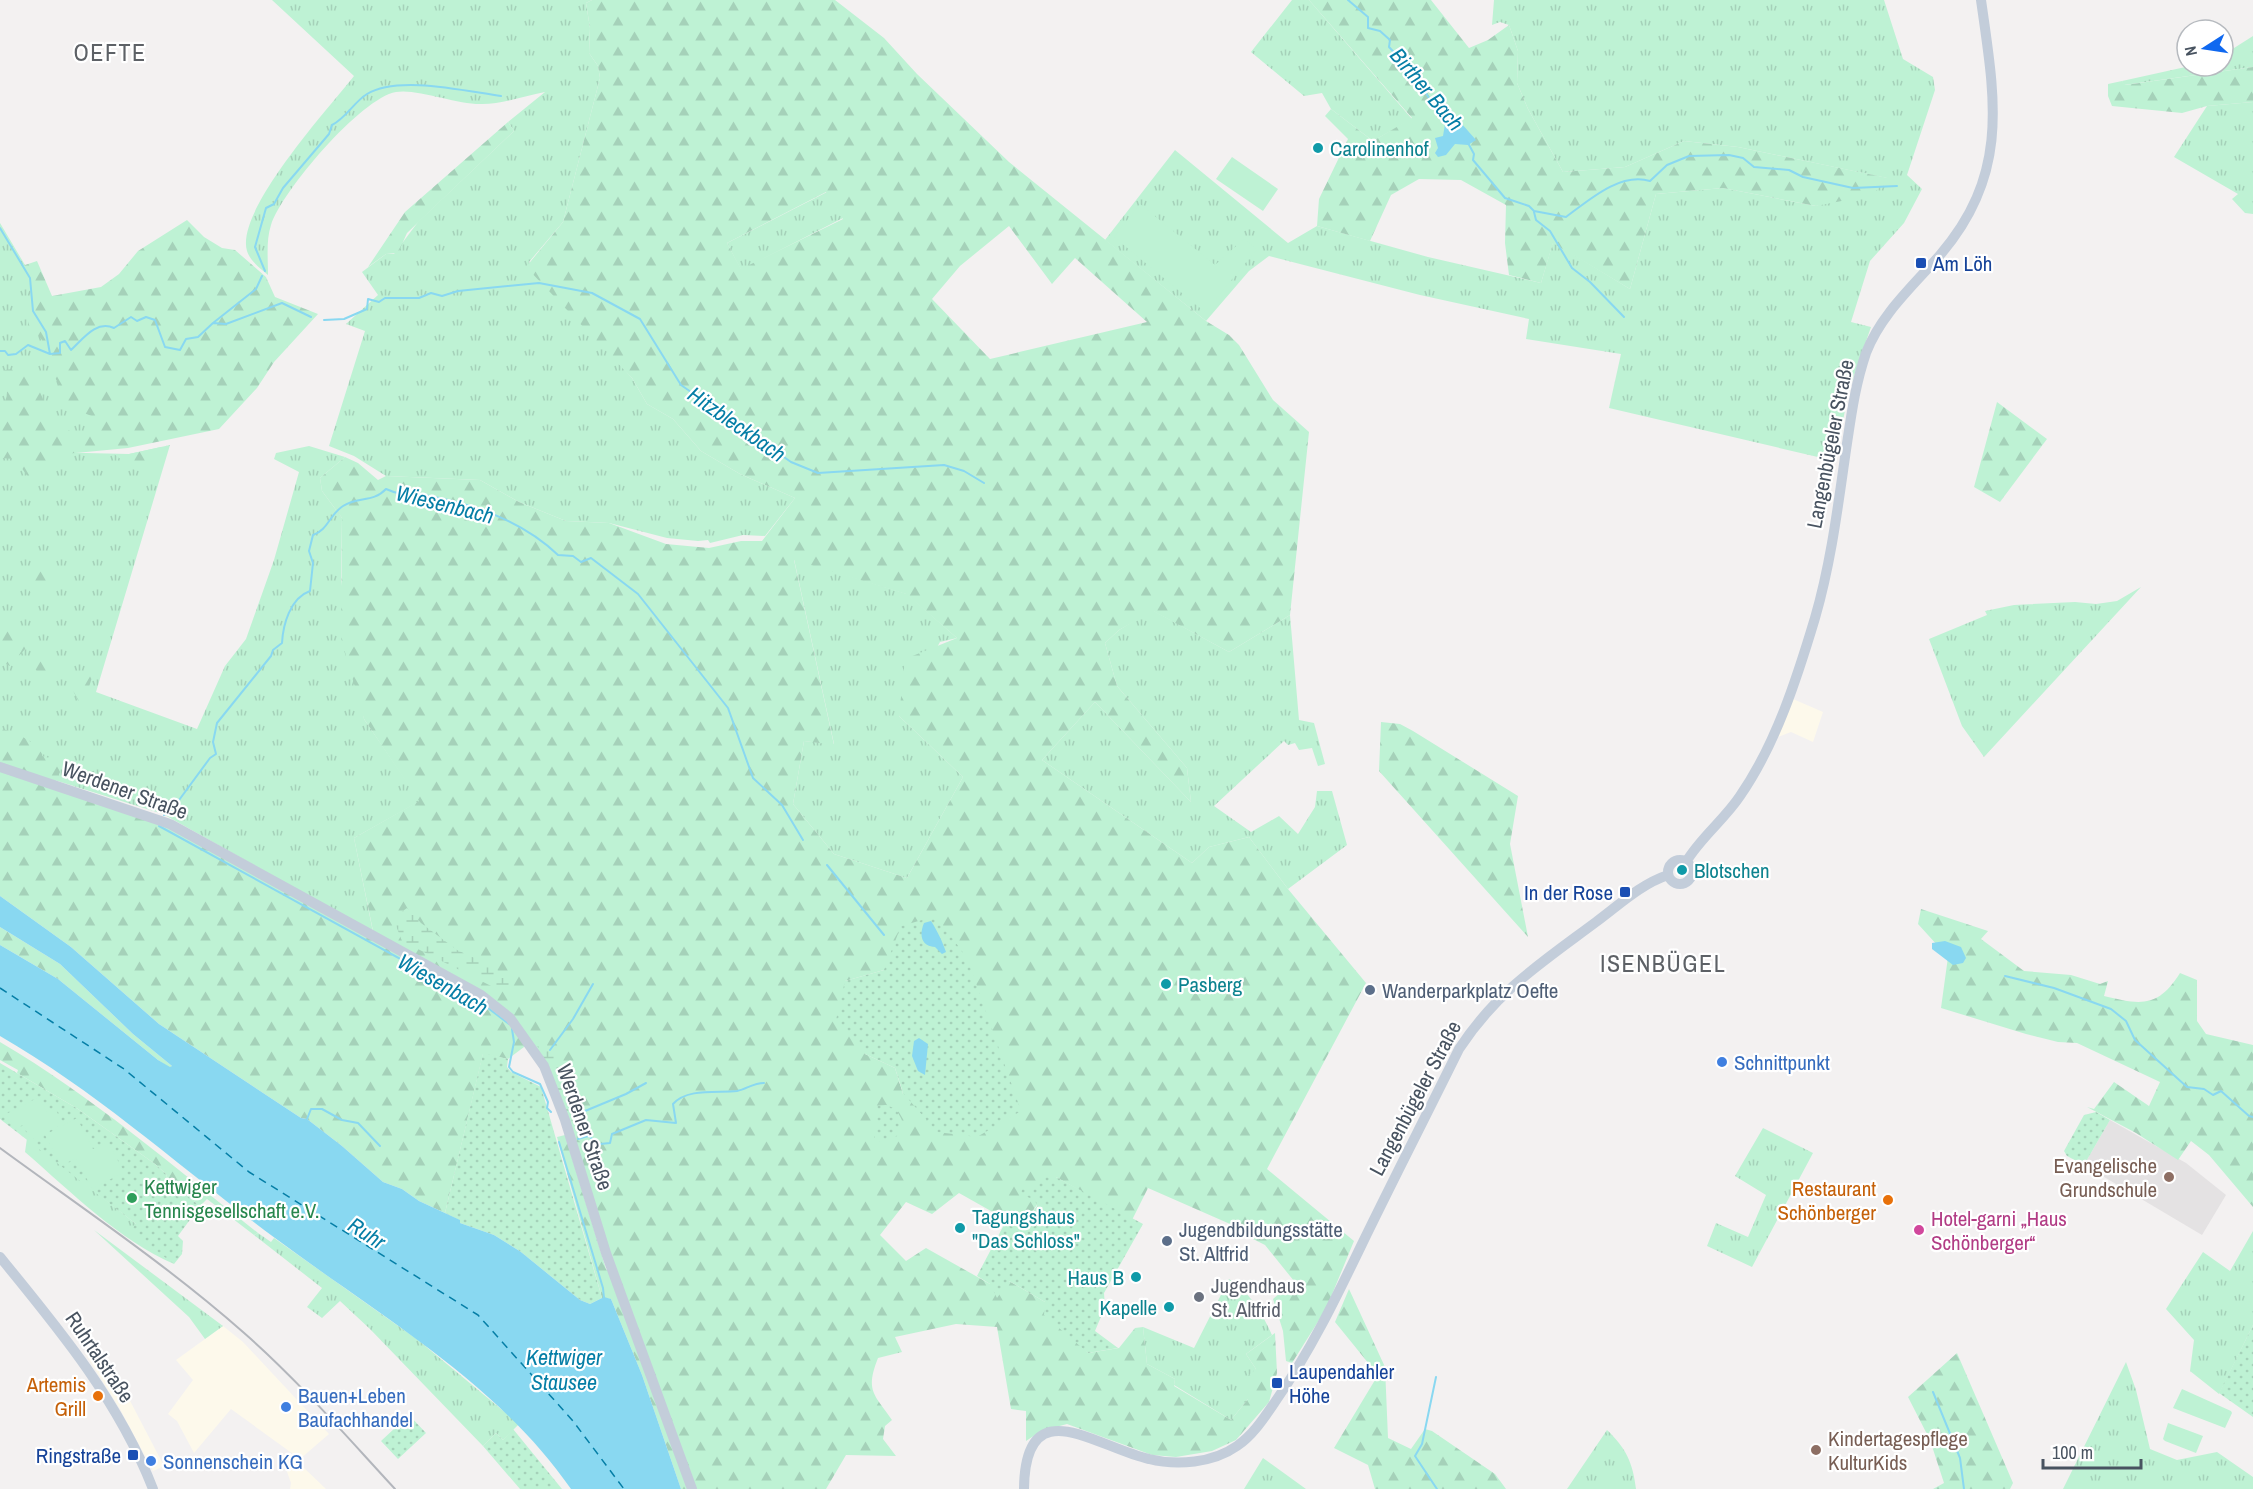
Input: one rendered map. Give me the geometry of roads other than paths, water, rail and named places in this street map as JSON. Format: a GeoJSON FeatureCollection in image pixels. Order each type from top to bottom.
{"type":"FeatureCollection","features":[{"type":"Feature","properties":{"kind":"main road","name":"Langenbügeler Straße"},"geometry":{"type":"LineString","coordinates":[[1686,862],[1696,846],[1726,816],[1742,794],[1773,734],[1790,692],[1823,584],[1854,399],[1867,351],[1881,323],[1904,293],[1958,234],[1982,188],[1991,149],[1993,105],[1981,0]]}},
{"type":"Feature","properties":{"kind":"main road","name":"Werdener Straße"},"geometry":{"type":"LineString","coordinates":[[0,767],[171,824],[481,995],[510,1018],[531,1044],[553,1088],[606,1253],[692,1489]]}},
{"type":"Feature","properties":{"kind":"main road"},"geometry":{"type":"LineString","coordinates":[[1678,860],[1686,862],[1692,871],[1686,883],[1675,883],[1668,874],[1672,863],[1678,860]]}},
{"type":"Feature","properties":{"kind":"main road","name":"Langenbügeler Straße"},"geometry":{"type":"LineString","coordinates":[[1024,1489],[1024,1468],[1029,1448],[1051,1432],[1077,1433],[1132,1455],[1172,1462],[1212,1458],[1235,1447],[1257,1427],[1329,1314],[1459,1049],[1486,1010],[1519,980],[1631,895],[1655,879],[1668,874]]}},
{"type":"Feature","properties":{"kind":"main road","name":"Ruhrtalstraße"},"geometry":{"type":"LineString","coordinates":[[0,1257],[89,1369],[118,1418],[153,1489]]}},
{"type":"Feature","properties":{"kind":"water"},"geometry":{"type":"Polygon","coordinates":[[[1454,115],[1476,140],[1468,145],[1455,144],[1446,155],[1438,157],[1435,153],[1438,148],[1435,138],[1443,136],[1445,124],[1454,115]]]}},
{"type":"Feature","properties":{"kind":"water","name":"Kettwiger Stausee"},"geometry":{"type":"Polygon","coordinates":[[[0,896],[71,947],[159,1024],[301,1118],[307,1119],[383,1182],[402,1189],[419,1201],[460,1220],[460,1223],[494,1235],[521,1252],[580,1300],[590,1304],[604,1297],[611,1299],[642,1375],[681,1489],[571,1489],[508,1415],[434,1352],[275,1238],[72,1082],[0,1036],[0,945],[58,979],[158,1060],[172,1066],[133,1034],[60,964],[0,927],[0,896]]]}},
{"type":"Feature","properties":{"kind":"water"},"geometry":{"type":"Polygon","coordinates":[[[931,921],[946,952],[942,954],[922,939],[924,923],[931,921]]]}},
{"type":"Feature","properties":{"kind":"water"},"geometry":{"type":"Polygon","coordinates":[[[1945,941],[1961,947],[1966,958],[1963,963],[1953,965],[1932,949],[1932,943],[1945,941]]]}},
{"type":"Feature","properties":{"kind":"water"},"geometry":{"type":"Polygon","coordinates":[[[919,1038],[928,1044],[925,1075],[918,1071],[912,1056],[914,1041],[919,1038]]]}},
{"type":"Feature","properties":{"kind":"waterway","name":"Birther Bach"},"geometry":{"type":"LineString","coordinates":[[1348,0],[1368,17],[1368,28],[1380,31],[1390,40],[1389,47],[1413,73],[1429,98],[1438,98],[1455,116]]}},
{"type":"Feature","properties":{"kind":"waterway"},"geometry":{"type":"LineString","coordinates":[[265,271],[255,247],[266,208],[274,204],[283,188],[329,134],[332,125],[362,97],[380,88],[414,85],[501,96]]}},
{"type":"Feature","properties":{"kind":"waterway","name":"Birther Bach"},"geometry":{"type":"LineString","coordinates":[[1468,143],[1474,154],[1473,160],[1505,198],[1529,206],[1534,211],[1566,217],[1605,189],[1627,180],[1650,181],[1667,165],[1689,156],[1729,155],[1743,158],[1754,167],[1789,170],[1803,177],[1853,188],[1897,186]]}},
{"type":"Feature","properties":{"kind":"waterway"},"geometry":{"type":"LineString","coordinates":[[1534,212],[1536,220],[1550,231],[1572,268],[1590,282],[1624,317]]}},
{"type":"Feature","properties":{"kind":"waterway"},"geometry":{"type":"LineString","coordinates":[[0,228],[30,278],[33,311],[46,332],[50,354]]}},
{"type":"Feature","properties":{"kind":"waterway"},"geometry":{"type":"LineString","coordinates":[[213,323],[256,289],[262,276]]}},
{"type":"Feature","properties":{"kind":"waterway","name":"Hitzbleckbach"},"geometry":{"type":"LineString","coordinates":[[324,320],[344,319],[367,309],[368,299],[379,302],[385,298],[419,298],[431,293],[442,296],[458,291],[539,283],[592,293],[640,319],[681,385],[791,462],[818,473],[944,465],[964,471],[984,483]]}},
{"type":"Feature","properties":{"kind":"waterway","name":"Hitzbleckbach"},"geometry":{"type":"LineString","coordinates":[[0,351],[5,351],[8,355],[16,354],[28,345],[50,354],[60,353],[60,343],[65,341],[71,350],[96,329],[107,326],[114,328],[131,317],[137,321],[146,317],[155,320],[165,347],[180,350],[186,339],[198,337],[213,323],[226,324],[282,303],[311,317]]}},
{"type":"Feature","properties":{"kind":"waterway","name":"Wiesenbach"},"geometry":{"type":"LineString","coordinates":[[164,815],[171,811],[210,758],[216,754],[213,742],[217,723],[271,656],[273,650],[282,643],[289,613],[297,600],[310,591],[313,563],[309,551],[313,535],[318,533],[343,506],[376,496],[386,489],[465,504],[499,516],[530,533],[558,555],[573,556],[581,562],[591,558],[638,594],[728,708],[753,778],[782,805],[803,840]]}},
{"type":"Feature","properties":{"kind":"waterway","name":"Wiesenbach"},"geometry":{"type":"LineString","coordinates":[[159,826],[484,1005],[509,1024]]}},
{"type":"Feature","properties":{"kind":"waterway","name":"Wiesenbach"},"geometry":{"type":"LineString","coordinates":[[827,865],[884,935]]}},
{"type":"Feature","properties":{"kind":"waterway"},"geometry":{"type":"LineString","coordinates":[[2005,976],[2054,988],[2111,1009],[2126,1021],[2135,1040],[2187,1087],[2204,1089],[2213,1095],[2221,1091],[2253,1117]]}},
{"type":"Feature","properties":{"kind":"waterway"},"geometry":{"type":"LineString","coordinates":[[550,1050],[573,1019],[593,984]]}},
{"type":"Feature","properties":{"kind":"waterway"},"geometry":{"type":"LineString","coordinates":[[512,1029],[514,1042],[509,1067],[513,1072],[540,1084],[548,1102],[547,1108],[551,1112]]}},
{"type":"Feature","properties":{"kind":"waterway"},"geometry":{"type":"LineString","coordinates":[[573,1116],[646,1083]]}},
{"type":"Feature","properties":{"kind":"waterway"},"geometry":{"type":"LineString","coordinates":[[578,1139],[588,1136],[600,1144],[610,1143],[612,1134],[646,1120],[676,1123],[673,1104],[686,1096],[703,1092],[737,1091],[764,1083]]}},
{"type":"Feature","properties":{"kind":"waterway"},"geometry":{"type":"LineString","coordinates":[[307,1119],[311,1109],[322,1109],[342,1120],[358,1123],[380,1146]]}},
{"type":"Feature","properties":{"kind":"waterway"},"geometry":{"type":"LineString","coordinates":[[559,1142],[603,1288],[604,1298]]}},
{"type":"Feature","properties":{"kind":"waterway"},"geometry":{"type":"LineString","coordinates":[[1436,1377],[1422,1444],[1415,1456],[1437,1489]]}},
{"type":"Feature","properties":{"kind":"waterway"},"geometry":{"type":"LineString","coordinates":[[1933,1392],[1960,1458],[1964,1489]]}},
{"type":"Feature","properties":{"kind":"railway"},"geometry":{"type":"LineString","coordinates":[[0,1148],[154,1260],[243,1332],[302,1389],[395,1489]]}},
{"type":"Feature","properties":{"kind":"place","name":"Carolinenhof"},"geometry":{"type":"Point","coordinates":[1318,148]}},
{"type":"Feature","properties":{"kind":"place","name":"Am Löh"},"geometry":{"type":"Point","coordinates":[1921,263]}},
{"type":"Feature","properties":{"kind":"place","name":"Blotschen"},"geometry":{"type":"Point","coordinates":[1682,870]}},
{"type":"Feature","properties":{"kind":"place","name":"In der Rose"},"geometry":{"type":"Point","coordinates":[1625,892]}},
{"type":"Feature","properties":{"kind":"place","name":"Pasberg"},"geometry":{"type":"Point","coordinates":[1166,984]}},
{"type":"Feature","properties":{"kind":"place","name":"Wanderparkplatz Oefte"},"geometry":{"type":"Point","coordinates":[1370,990]}},
{"type":"Feature","properties":{"kind":"place","name":"Schnittpunkt"},"geometry":{"type":"Point","coordinates":[1722,1062]}},
{"type":"Feature","properties":{"kind":"place","name":"Evangelische Grundschule"},"geometry":{"type":"Point","coordinates":[2169,1177]}},
{"type":"Feature","properties":{"kind":"place","name":"Kettwiger Tennisgesellschaft e.V."},"geometry":{"type":"Point","coordinates":[132,1198]}},
{"type":"Feature","properties":{"kind":"place","name":"Restaurant Schönberger"},"geometry":{"type":"Point","coordinates":[1888,1200]}},
{"type":"Feature","properties":{"kind":"place","name":"Tagungshaus \"Das Schloss\""},"geometry":{"type":"Point","coordinates":[960,1228]}},
{"type":"Feature","properties":{"kind":"place","name":"Hotel-garni „Haus Schönberger“"},"geometry":{"type":"Point","coordinates":[1919,1230]}},
{"type":"Feature","properties":{"kind":"place","name":"Jugendbildungsstätte St. Altfrid"},"geometry":{"type":"Point","coordinates":[1167,1241]}},
{"type":"Feature","properties":{"kind":"place","name":"Haus B"},"geometry":{"type":"Point","coordinates":[1136,1277]}},
{"type":"Feature","properties":{"kind":"place","name":"Jugendhaus St. Altfrid"},"geometry":{"type":"Point","coordinates":[1199,1297]}},
{"type":"Feature","properties":{"kind":"place","name":"Kapelle"},"geometry":{"type":"Point","coordinates":[1169,1307]}},
{"type":"Feature","properties":{"kind":"place","name":"Laupendahler Höhe"},"geometry":{"type":"Point","coordinates":[1277,1383]}},
{"type":"Feature","properties":{"kind":"place","name":"Artemis Grill"},"geometry":{"type":"Point","coordinates":[98,1396]}},
{"type":"Feature","properties":{"kind":"place","name":"Bauen+Leben Baufachhandel"},"geometry":{"type":"Point","coordinates":[286,1407]}},
{"type":"Feature","properties":{"kind":"place","name":"Kindertagespflege KulturKids"},"geometry":{"type":"Point","coordinates":[1816,1450]}},
{"type":"Feature","properties":{"kind":"place","name":"Ringstraße"},"geometry":{"type":"Point","coordinates":[133,1455]}},
{"type":"Feature","properties":{"kind":"place","name":"Sonnenschein KG"},"geometry":{"type":"Point","coordinates":[151,1461]}},
{"type":"Feature","properties":{"kind":"district","name":"OEFTE"},"geometry":{"type":"Point","coordinates":[110,52]}},
{"type":"Feature","properties":{"kind":"district","name":"ISENBÜGEL"},"geometry":{"type":"Point","coordinates":[1663,963]}},
{"type":"Feature","properties":{"kind":"water label","name":"Ruhr"},"geometry":{"type":"Point","coordinates":[367,1233]}}]}
